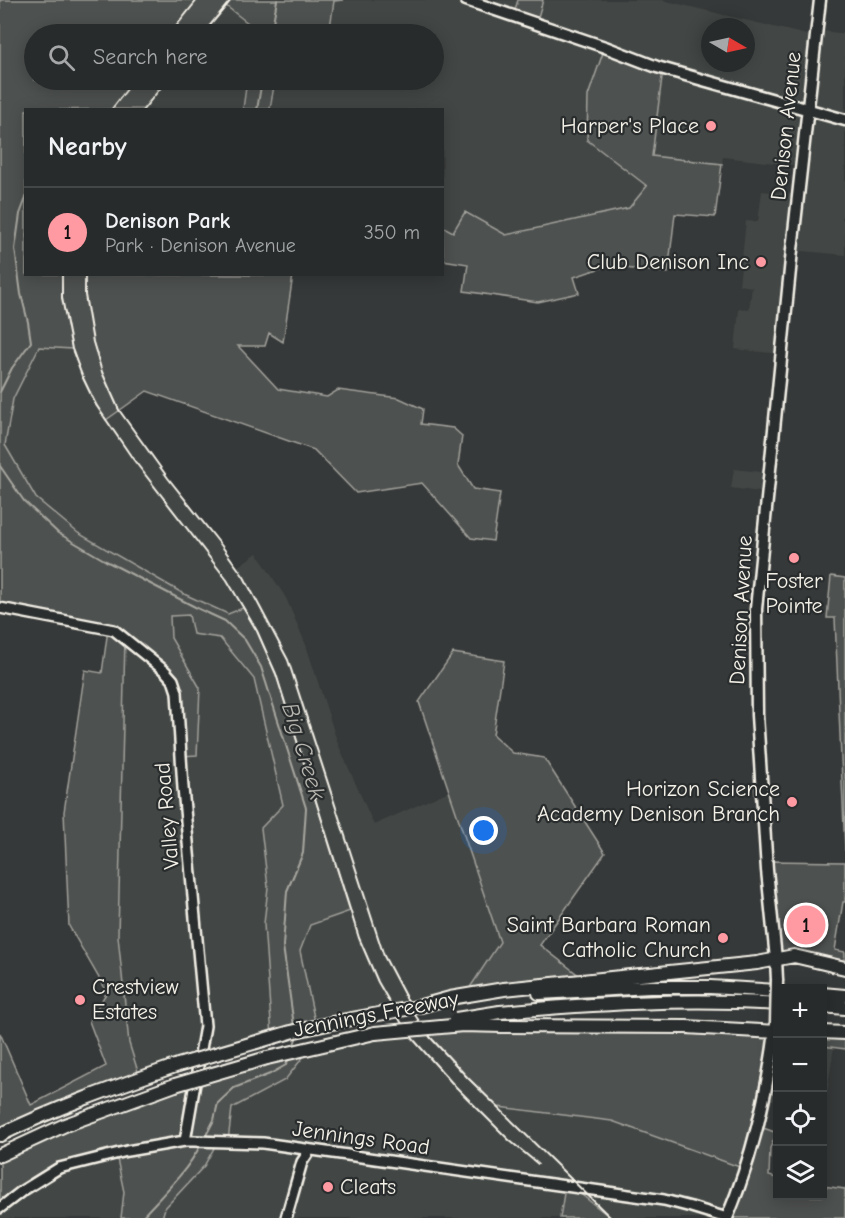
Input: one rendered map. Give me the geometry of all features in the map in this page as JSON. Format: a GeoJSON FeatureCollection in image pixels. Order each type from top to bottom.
{"type":"FeatureCollection","features":[{"type":"Feature","properties":{"kind":"highway"},"geometry":{"type":"LineString","coordinates":[[505,992],[794,957],[845,968]]}},
{"type":"Feature","properties":{"kind":"highway"},"geometry":{"type":"LineString","coordinates":[[505,992],[773,985]]}},
{"type":"Feature","properties":{"kind":"highway","name":"Jennings Freeway"},"geometry":{"type":"LineString","coordinates":[[0,1135],[125,1083],[291,1032],[417,1007],[450,998],[505,992]]}},
{"type":"Feature","properties":{"kind":"highway"},"geometry":{"type":"LineString","coordinates":[[827,994],[845,996]]}},
{"type":"Feature","properties":{"kind":"highway","name":"Jennings Freeway"},"geometry":{"type":"LineString","coordinates":[[0,1155],[65,1125],[175,1085],[253,1061],[375,1033],[500,1012],[562,1007],[687,1002],[773,1004]]}},
{"type":"Feature","properties":{"kind":"highway"},"geometry":{"type":"LineString","coordinates":[[827,1006],[845,1008]]}},
{"type":"Feature","properties":{"kind":"highway"},"geometry":{"type":"LineString","coordinates":[[375,1033],[463,1025],[773,1030]]}},
{"type":"Feature","properties":{"kind":"highway"},"geometry":{"type":"LineString","coordinates":[[827,1032],[845,1033]]}},
{"type":"Feature","properties":{"kind":"main road"},"geometry":{"type":"LineString","coordinates":[[466,0],[657,68],[845,120]]}},
{"type":"Feature","properties":{"kind":"main road","name":"Denison Avenue"},"geometry":{"type":"LineString","coordinates":[[777,984],[758,735],[756,609],[820,0]]}},
{"type":"Feature","properties":{"kind":"main road","name":"Denison Avenue"},"geometry":{"type":"LineString","coordinates":[[727,1218],[743,1178],[758,1126],[775,1038]]}},
{"type":"Feature","properties":{"kind":"street","name":"Valley Road"},"geometry":{"type":"LineString","coordinates":[[0,608],[114,630],[173,680],[177,692],[183,788],[205,1026],[189,1141]]}},
{"type":"Feature","properties":{"kind":"street","name":"Jennings Road"},"geometry":{"type":"LineString","coordinates":[[0,1208],[59,1168],[127,1151],[189,1141],[218,1141],[263,1143],[664,1200],[727,1218]]}},
{"type":"Feature","properties":{"kind":"street"},"geometry":{"type":"LineString","coordinates":[[286,1218],[302,1162],[310,1150]]}},
{"type":"Feature","properties":{"kind":"shaded area"},"geometry":{"type":"Polygon","coordinates":[[[0,0],[343,0],[334,1],[331,24],[249,24],[226,6],[211,24],[24,24],[24,90],[159,90],[144,108],[24,108],[24,276],[293,276],[283,342],[269,333],[265,346],[238,346],[278,389],[327,397],[338,390],[399,398],[423,409],[421,424],[453,428],[462,436],[458,465],[473,489],[500,493],[493,541],[471,538],[422,483],[356,493],[314,450],[147,391],[106,420],[87,386],[72,349],[39,347],[13,399],[5,445],[36,498],[78,533],[184,594],[228,614],[243,608],[257,631],[276,674],[350,911],[310,925],[300,951],[316,1027],[272,1037],[264,924],[268,887],[261,828],[283,805],[254,679],[220,638],[193,634],[189,615],[170,616],[171,638],[200,688],[197,755],[181,756],[173,680],[125,639],[118,936],[129,1043],[140,1078],[0,1135],[0,1033],[31,1105],[106,1066],[89,1021],[107,992],[69,926],[64,812],[85,670],[102,673],[108,629],[0,608],[0,0]]]}},
{"type":"Feature","properties":{"kind":"shaded area"},"geometry":{"type":"Polygon","coordinates":[[[343,0],[518,0],[536,23],[543,0],[662,0],[736,18],[701,18],[701,72],[755,72],[755,22],[815,37],[817,30],[845,34],[845,199],[842,219],[845,220],[845,255],[792,250],[781,354],[735,349],[739,309],[749,310],[752,287],[739,285],[746,221],[758,222],[762,191],[798,195],[801,166],[723,157],[722,164],[652,156],[663,69],[647,186],[629,209],[506,235],[466,212],[453,232],[444,227],[444,108],[270,108],[273,90],[444,90],[444,24],[331,24],[334,1],[343,0]]]}},
{"type":"Feature","properties":{"kind":"shaded area"},"geometry":{"type":"Polygon","coordinates":[[[518,0],[543,0],[536,24],[513,16],[518,0]]]}},
{"type":"Feature","properties":{"kind":"shaded area"},"geometry":{"type":"Polygon","coordinates":[[[226,6],[249,24],[211,24],[226,6]]]}},
{"type":"Feature","properties":{"kind":"shaded area"},"geometry":{"type":"Polygon","coordinates":[[[605,47],[663,69],[652,156],[722,164],[715,217],[675,214],[668,273],[607,266],[574,277],[579,293],[538,302],[464,291],[468,264],[444,260],[444,227],[453,232],[465,212],[506,235],[629,208],[647,186],[587,140],[588,96],[605,47]]]}},
{"type":"Feature","properties":{"kind":"shaded area"},"geometry":{"type":"Polygon","coordinates":[[[159,90],[246,90],[243,108],[145,108],[159,90]]]}},
{"type":"Feature","properties":{"kind":"shaded area"},"geometry":{"type":"Polygon","coordinates":[[[246,90],[273,90],[270,108],[243,108],[246,90]]]}},
{"type":"Feature","properties":{"kind":"shaded area"},"geometry":{"type":"Polygon","coordinates":[[[39,346],[72,349],[82,376],[105,420],[119,410],[237,567],[257,553],[286,598],[306,645],[338,744],[374,825],[449,791],[500,942],[465,995],[316,1027],[300,951],[310,925],[350,910],[276,674],[257,631],[243,608],[228,614],[184,594],[78,533],[36,498],[5,445],[13,399],[39,346]]]}},
{"type":"Feature","properties":{"kind":"shaded area"},"geometry":{"type":"Polygon","coordinates":[[[734,469],[769,473],[767,493],[731,488],[734,469]]]}},
{"type":"Feature","properties":{"kind":"shaded area"},"geometry":{"type":"Polygon","coordinates":[[[831,576],[845,578],[845,851],[835,618],[827,618],[831,576]]]}},
{"type":"Feature","properties":{"kind":"shaded area"},"geometry":{"type":"Polygon","coordinates":[[[189,615],[193,634],[219,638],[254,679],[283,805],[261,828],[268,887],[264,924],[272,1037],[140,1078],[129,1043],[118,936],[125,638],[173,680],[182,756],[196,755],[200,688],[171,638],[170,616],[189,615]]]}},
{"type":"Feature","properties":{"kind":"shaded area"},"geometry":{"type":"Polygon","coordinates":[[[453,653],[504,661],[493,735],[513,753],[544,758],[605,853],[540,945],[585,980],[465,995],[500,942],[419,702],[453,653]]]}},
{"type":"Feature","properties":{"kind":"shaded area"},"geometry":{"type":"Polygon","coordinates":[[[767,861],[845,862],[845,902],[843,902],[835,950],[845,952],[845,968],[776,959],[767,861]]]}},
{"type":"Feature","properties":{"kind":"shaded area"},"geometry":{"type":"Polygon","coordinates":[[[423,1029],[498,1107],[612,1121],[745,1170],[727,1218],[614,1218],[603,1211],[583,1190],[565,1187],[560,1218],[162,1218],[164,1208],[204,1166],[218,1141],[228,1141],[232,1108],[285,1080],[312,1046],[423,1029]]]}},
{"type":"Feature","properties":{"kind":"shaded area"},"geometry":{"type":"Polygon","coordinates":[[[423,1029],[773,1032],[758,1126],[773,1132],[769,1176],[773,1177],[773,1200],[827,1200],[827,1187],[845,1189],[845,1218],[727,1218],[745,1169],[612,1121],[498,1107],[423,1029]]]}},
{"type":"Feature","properties":{"kind":"shaded area"},"geometry":{"type":"Polygon","coordinates":[[[827,1033],[845,1035],[845,1049],[827,1047],[827,1033]]]}},
{"type":"Feature","properties":{"kind":"shaded area"},"geometry":{"type":"Polygon","coordinates":[[[312,1046],[285,1080],[232,1108],[228,1141],[218,1141],[204,1166],[165,1208],[162,1218],[121,1218],[124,1192],[116,1154],[59,1168],[0,1208],[0,1155],[65,1125],[312,1046]]]}},
{"type":"Feature","properties":{"kind":"shaded area"},"geometry":{"type":"Polygon","coordinates":[[[827,1046],[834,1047],[827,1092],[827,1046]]]}},
{"type":"Feature","properties":{"kind":"shaded area"},"geometry":{"type":"Polygon","coordinates":[[[773,1052],[773,1100],[764,1098],[773,1052]]]}},
{"type":"Feature","properties":{"kind":"shaded area"},"geometry":{"type":"Polygon","coordinates":[[[116,1154],[124,1192],[121,1218],[0,1218],[0,1208],[59,1168],[116,1154]]]}},
{"type":"Feature","properties":{"kind":"shaded area"},"geometry":{"type":"Polygon","coordinates":[[[565,1187],[573,1188],[611,1218],[560,1218],[565,1187]]]}},
{"type":"Feature","properties":{"kind":"waterway","name":"Big Creek"},"geometry":{"type":"LineString","coordinates":[[273,24],[277,0]]}},
{"type":"Feature","properties":{"kind":"waterway","name":"Big Creek"},"geometry":{"type":"LineString","coordinates":[[257,108],[260,90]]}},
{"type":"Feature","properties":{"kind":"waterway","name":"Big Creek"},"geometry":{"type":"LineString","coordinates":[[0,392],[12,368],[31,342],[15,249],[20,214],[24,203]]}},
{"type":"Feature","properties":{"kind":"waterway","name":"Big Creek"},"geometry":{"type":"LineString","coordinates":[[0,466],[24,501],[58,533],[106,561],[225,621],[245,640],[261,667],[306,808],[303,853],[287,891],[283,946],[294,1026]]}},
{"type":"Feature","properties":{"kind":"waterway","name":"Big Creek"},"geometry":{"type":"LineString","coordinates":[[293,1047],[296,1035]]}},
{"type":"Feature","properties":{"kind":"waterway","name":"Big Creek"},"geometry":{"type":"LineString","coordinates":[[204,1139],[214,1120],[218,1103],[234,1088],[286,1065],[289,1058]]}},
{"type":"Feature","properties":{"kind":"waterway","name":"Big Creek"},"geometry":{"type":"LineString","coordinates":[[141,1218],[181,1174],[201,1144]]}},
{"type":"Feature","properties":{"kind":"railway"},"geometry":{"type":"LineString","coordinates":[[178,24],[197,0]]}},
{"type":"Feature","properties":{"kind":"railway"},"geometry":{"type":"LineString","coordinates":[[211,24],[231,0]]}},
{"type":"Feature","properties":{"kind":"railway"},"geometry":{"type":"LineString","coordinates":[[113,108],[126,90]]}},
{"type":"Feature","properties":{"kind":"railway"},"geometry":{"type":"LineString","coordinates":[[145,108],[159,90]]}},
{"type":"Feature","properties":{"kind":"railway"},"geometry":{"type":"LineString","coordinates":[[62,276],[62,298],[72,349],[96,405],[133,459],[227,580],[257,631],[276,674],[359,938],[378,982],[413,1039],[453,1084],[509,1140],[538,1164]]}},
{"type":"Feature","properties":{"kind":"railway"},"geometry":{"type":"LineString","coordinates":[[85,276],[85,295],[93,342],[102,372],[119,410],[244,577],[288,660],[384,956],[415,1015],[430,1037],[468,1078],[611,1218]]}},
{"type":"Feature","properties":{"kind":"place","name":"Harper's Place"},"geometry":{"type":"Point","coordinates":[711,126]}},
{"type":"Feature","properties":{"kind":"place","name":"Club Denison Inc"},"geometry":{"type":"Point","coordinates":[761,262]}},
{"type":"Feature","properties":{"kind":"place","name":"Foster Pointe"},"geometry":{"type":"Point","coordinates":[794,558]}},
{"type":"Feature","properties":{"kind":"place","name":"Horizon Science Academy Denison Branch"},"geometry":{"type":"Point","coordinates":[792,802]}},
{"type":"Feature","properties":{"kind":"place","name":"Denison Park"},"geometry":{"type":"Point","coordinates":[806,925]}},
{"type":"Feature","properties":{"kind":"place","name":"Saint Barbara Roman Catholic Church"},"geometry":{"type":"Point","coordinates":[723,938]}},
{"type":"Feature","properties":{"kind":"place","name":"Crestview Estates"},"geometry":{"type":"Point","coordinates":[80,1000]}},
{"type":"Feature","properties":{"kind":"place","name":"Cleats"},"geometry":{"type":"Point","coordinates":[328,1187]}}]}
